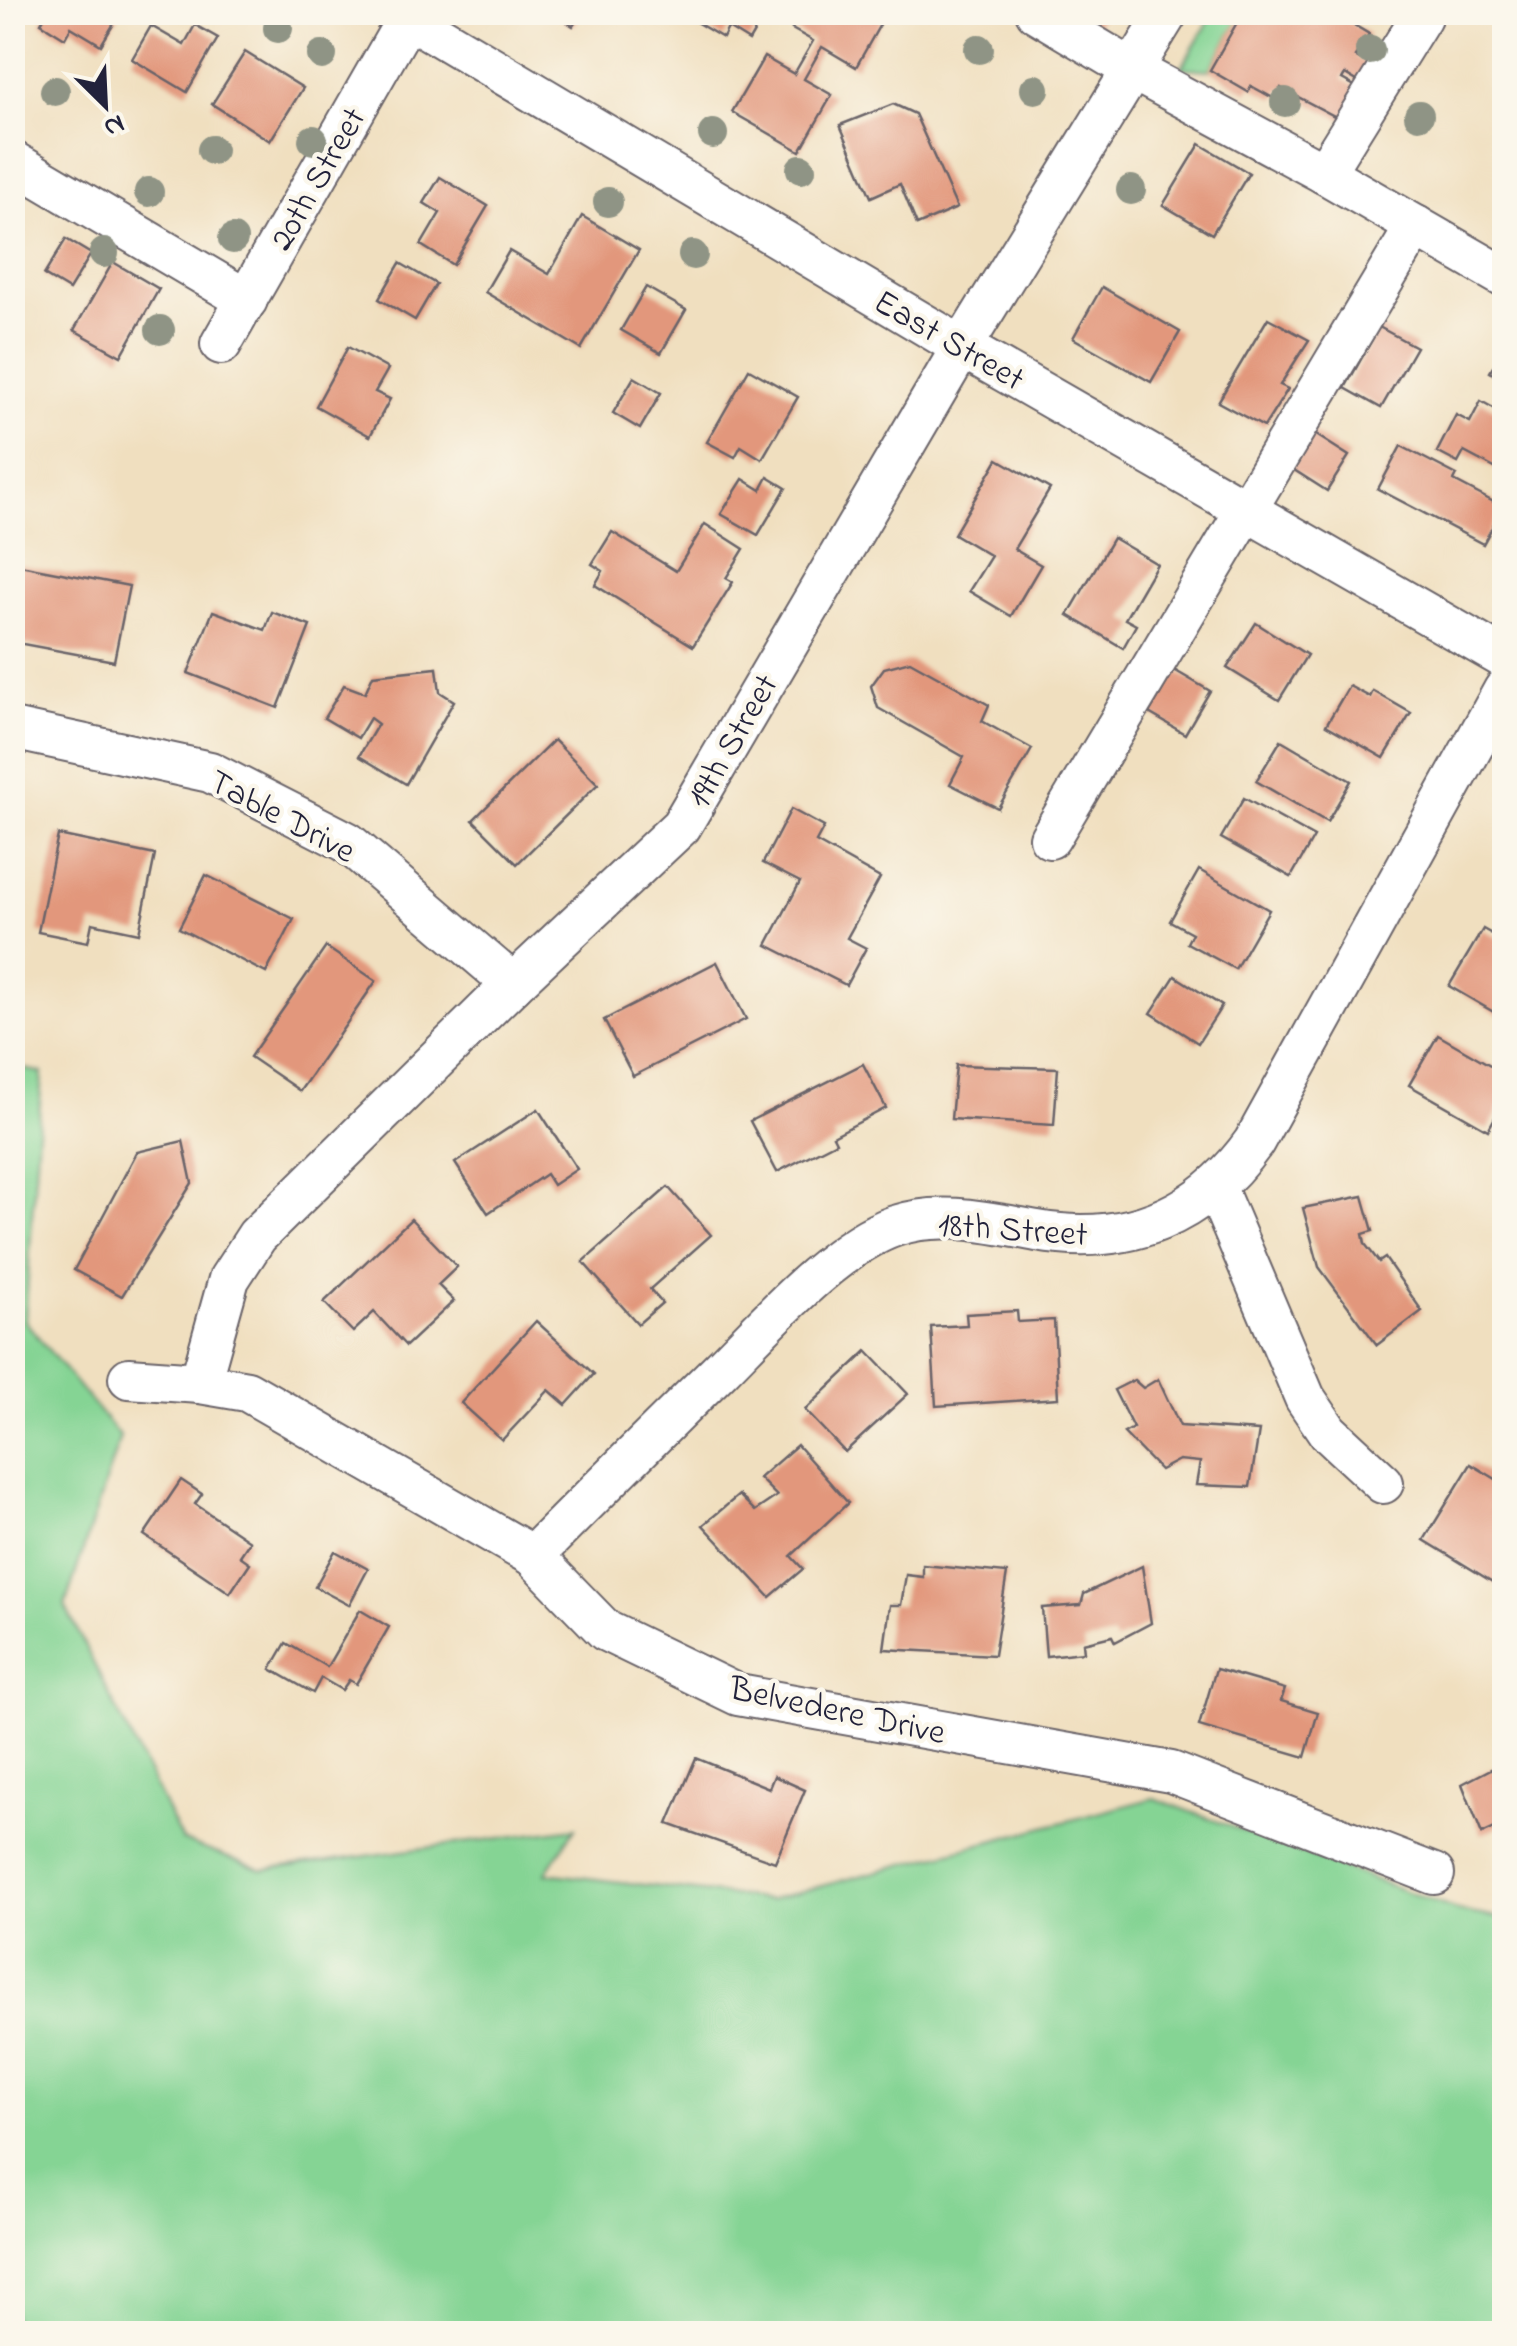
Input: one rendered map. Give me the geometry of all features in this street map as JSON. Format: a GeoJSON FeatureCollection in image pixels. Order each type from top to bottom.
{"type":"FeatureCollection","features":[{"type":"Feature","properties":{"kind":"street"},"geometry":{"type":"LineString","coordinates":[[1036,12],[1504,277]]}},
{"type":"Feature","properties":{"kind":"street","name":"19th Street"},"geometry":{"type":"LineString","coordinates":[[200,1383],[230,1279],[256,1236],[680,826],[962,347],[1168,12]]}},
{"type":"Feature","properties":{"kind":"street"},"geometry":{"type":"LineString","coordinates":[[1324,173],[1421,16],[1414,12]]}},
{"type":"Feature","properties":{"kind":"street","name":"20th Street"},"geometry":{"type":"LineString","coordinates":[[221,344],[406,14]]}},
{"type":"Feature","properties":{"kind":"street","name":"East Street"},"geometry":{"type":"LineString","coordinates":[[406,14],[962,347],[1504,658]]}},
{"type":"Feature","properties":{"kind":"street"},"geometry":{"type":"LineString","coordinates":[[12,162],[247,300]]}},
{"type":"Feature","properties":{"kind":"street"},"geometry":{"type":"LineString","coordinates":[[1050,838],[1416,226]]}},
{"type":"Feature","properties":{"kind":"street","name":"18th Street"},"geometry":{"type":"LineString","coordinates":[[533,1556],[778,1312],[826,1268],[868,1239],[896,1225],[968,1218],[1044,1232],[1123,1234],[1189,1207],[1215,1186],[1238,1165],[1254,1142],[1504,690]]}},
{"type":"Feature","properties":{"kind":"street","name":"Table Drive"},"geometry":{"type":"LineString","coordinates":[[12,729],[210,772],[347,842],[513,984]]}},
{"type":"Feature","properties":{"kind":"street"},"geometry":{"type":"LineString","coordinates":[[1215,1186],[1305,1398],[1328,1432],[1383,1483]]}},
{"type":"Feature","properties":{"kind":"street","name":"Belvedere Drive"},"geometry":{"type":"LineString","coordinates":[[129,1378],[247,1391],[533,1556],[606,1631],[738,1696],[1172,1772],[1434,1874]]}},
{"type":"Feature","properties":{"kind":"green space"},"geometry":{"type":"Polygon","coordinates":[[[1214,13],[1243,13],[1210,70],[1181,68],[1214,13]]]}},
{"type":"Feature","properties":{"kind":"green space"},"geometry":{"type":"Polygon","coordinates":[[[13,1066],[42,1073],[25,1321],[120,1437],[65,1606],[182,1841],[262,1870],[575,1828],[546,1873],[769,1900],[1154,1798],[1459,1911],[1504,1919],[1504,2333],[13,2333],[13,1066]]]}},
{"type":"Feature","properties":{"kind":"building"},"geometry":{"type":"Polygon","coordinates":[[[47,12],[121,12],[101,45],[71,27],[65,38],[41,23],[47,12]]]}},
{"type":"Feature","properties":{"kind":"building"},"geometry":{"type":"Polygon","coordinates":[[[551,12],[582,12],[573,26],[551,12]]]}},
{"type":"Feature","properties":{"kind":"building"},"geometry":{"type":"Polygon","coordinates":[[[679,12],[766,12],[749,41],[728,28],[723,38],[679,12]]]}},
{"type":"Feature","properties":{"kind":"building"},"geometry":{"type":"Polygon","coordinates":[[[801,12],[887,12],[856,67],[822,47],[804,79],[832,95],[800,151],[732,112],[764,57],[794,74],[813,41],[792,29],[801,12]]]}},
{"type":"Feature","properties":{"kind":"building"},"geometry":{"type":"Polygon","coordinates":[[[1068,12],[1104,12],[1095,28],[1068,12]]]}},
{"type":"Feature","properties":{"kind":"building"},"geometry":{"type":"Polygon","coordinates":[[[1243,12],[1332,12],[1369,34],[1355,56],[1371,66],[1362,84],[1345,74],[1342,79],[1360,89],[1342,120],[1281,88],[1275,99],[1251,86],[1248,92],[1210,70],[1243,12]]]}},
{"type":"Feature","properties":{"kind":"building"},"geometry":{"type":"Polygon","coordinates":[[[195,25],[218,38],[187,92],[132,59],[151,26],[184,45],[195,25]]]}},
{"type":"Feature","properties":{"kind":"building"},"geometry":{"type":"Polygon","coordinates":[[[245,52],[303,88],[270,141],[212,104],[245,52]]]}},
{"type":"Feature","properties":{"kind":"building"},"geometry":{"type":"Polygon","coordinates":[[[893,104],[915,114],[957,208],[917,225],[900,184],[871,197],[840,125],[893,104]]]}},
{"type":"Feature","properties":{"kind":"building"},"geometry":{"type":"Polygon","coordinates":[[[1200,144],[1249,173],[1212,234],[1163,205],[1200,144]]]}},
{"type":"Feature","properties":{"kind":"building"},"geometry":{"type":"Polygon","coordinates":[[[440,177],[488,206],[453,265],[421,245],[440,213],[424,203],[440,177]]]}},
{"type":"Feature","properties":{"kind":"building"},"geometry":{"type":"Polygon","coordinates":[[[582,216],[639,250],[581,349],[485,292],[509,251],[549,274],[582,216]]]}},
{"type":"Feature","properties":{"kind":"building"},"geometry":{"type":"Polygon","coordinates":[[[66,239],[91,254],[69,290],[44,275],[66,239]]]}},
{"type":"Feature","properties":{"kind":"building"},"geometry":{"type":"Polygon","coordinates":[[[113,262],[159,289],[121,356],[74,330],[113,262]]]}},
{"type":"Feature","properties":{"kind":"building"},"geometry":{"type":"Polygon","coordinates":[[[400,263],[436,284],[415,320],[379,299],[400,263]]]}},
{"type":"Feature","properties":{"kind":"building"},"geometry":{"type":"Polygon","coordinates":[[[646,287],[686,310],[661,353],[621,330],[646,287]]]}},
{"type":"Feature","properties":{"kind":"building"},"geometry":{"type":"Polygon","coordinates":[[[1102,287],[1180,332],[1151,382],[1073,338],[1102,287]]]}},
{"type":"Feature","properties":{"kind":"building"},"geometry":{"type":"Polygon","coordinates":[[[1268,318],[1309,340],[1280,385],[1288,389],[1264,427],[1218,402],[1268,318]]]}},
{"type":"Feature","properties":{"kind":"building"},"geometry":{"type":"Polygon","coordinates":[[[1379,327],[1416,347],[1381,408],[1345,388],[1379,327]]]}},
{"type":"Feature","properties":{"kind":"building"},"geometry":{"type":"Polygon","coordinates":[[[348,347],[388,369],[375,392],[390,399],[370,436],[316,406],[348,347]]]}},
{"type":"Feature","properties":{"kind":"building"},"geometry":{"type":"Polygon","coordinates":[[[1504,347],[1504,380],[1490,372],[1504,347]]]}},
{"type":"Feature","properties":{"kind":"building"},"geometry":{"type":"Polygon","coordinates":[[[749,369],[798,397],[762,459],[741,446],[735,457],[707,442],[749,369]]]}},
{"type":"Feature","properties":{"kind":"building"},"geometry":{"type":"Polygon","coordinates":[[[634,377],[661,393],[640,429],[613,413],[634,377]]]}},
{"type":"Feature","properties":{"kind":"building"},"geometry":{"type":"Polygon","coordinates":[[[1481,401],[1504,414],[1504,473],[1464,452],[1458,463],[1437,452],[1456,415],[1470,422],[1481,401]]]}},
{"type":"Feature","properties":{"kind":"building"},"geometry":{"type":"Polygon","coordinates":[[[1313,433],[1349,456],[1327,491],[1291,468],[1313,433]]]}},
{"type":"Feature","properties":{"kind":"building"},"geometry":{"type":"Polygon","coordinates":[[[1401,446],[1457,475],[1454,481],[1503,507],[1483,544],[1378,489],[1401,446]]]}},
{"type":"Feature","properties":{"kind":"building"},"geometry":{"type":"Polygon","coordinates":[[[998,459],[1050,489],[1014,549],[1041,565],[1011,616],[969,591],[991,556],[954,534],[998,459]]]}},
{"type":"Feature","properties":{"kind":"building"},"geometry":{"type":"Polygon","coordinates":[[[768,477],[786,488],[758,535],[721,514],[743,479],[761,490],[768,477]]]}},
{"type":"Feature","properties":{"kind":"building"},"geometry":{"type":"Polygon","coordinates":[[[705,524],[744,549],[726,578],[733,582],[693,646],[595,585],[603,571],[592,564],[612,532],[676,571],[705,524]]]}},
{"type":"Feature","properties":{"kind":"building"},"geometry":{"type":"Polygon","coordinates":[[[1113,538],[1157,564],[1125,619],[1136,625],[1123,648],[1068,615],[1113,538]]]}},
{"type":"Feature","properties":{"kind":"building"},"geometry":{"type":"Polygon","coordinates":[[[20,565],[129,586],[114,661],[12,642],[12,603],[20,565]]]}},
{"type":"Feature","properties":{"kind":"building"},"geometry":{"type":"Polygon","coordinates":[[[213,611],[265,630],[272,612],[310,626],[278,708],[188,673],[213,611]]]}},
{"type":"Feature","properties":{"kind":"building"},"geometry":{"type":"Polygon","coordinates":[[[1256,623],[1307,655],[1279,700],[1227,668],[1256,623]]]}},
{"type":"Feature","properties":{"kind":"building"},"geometry":{"type":"Polygon","coordinates":[[[910,661],[989,705],[982,721],[1032,749],[998,808],[950,784],[964,757],[878,708],[871,686],[884,668],[910,661]]]}},
{"type":"Feature","properties":{"kind":"building"},"geometry":{"type":"Polygon","coordinates":[[[437,668],[440,692],[454,701],[406,784],[359,756],[378,724],[370,718],[358,738],[324,718],[344,685],[365,693],[373,675],[437,668]]]}},
{"type":"Feature","properties":{"kind":"building"},"geometry":{"type":"Polygon","coordinates":[[[1174,670],[1210,691],[1185,734],[1149,713],[1174,670]]]}},
{"type":"Feature","properties":{"kind":"building"},"geometry":{"type":"Polygon","coordinates":[[[1349,686],[1370,697],[1373,691],[1411,713],[1384,758],[1326,725],[1349,686]]]}},
{"type":"Feature","properties":{"kind":"building"},"geometry":{"type":"Polygon","coordinates":[[[554,740],[598,784],[517,864],[473,820],[554,740]]]}},
{"type":"Feature","properties":{"kind":"building"},"geometry":{"type":"Polygon","coordinates":[[[1281,740],[1351,781],[1327,822],[1256,781],[1281,740]]]}},
{"type":"Feature","properties":{"kind":"building"},"geometry":{"type":"Polygon","coordinates":[[[1244,798],[1314,837],[1291,877],[1221,838],[1244,798]]]}},
{"type":"Feature","properties":{"kind":"building"},"geometry":{"type":"Polygon","coordinates":[[[791,809],[824,827],[816,842],[880,878],[847,938],[866,948],[846,985],[767,945],[800,882],[763,863],[791,809]]]}},
{"type":"Feature","properties":{"kind":"building"},"geometry":{"type":"Polygon","coordinates":[[[58,835],[155,855],[139,933],[92,923],[88,942],[38,932],[58,835]]]}},
{"type":"Feature","properties":{"kind":"building"},"geometry":{"type":"Polygon","coordinates":[[[1199,870],[1269,910],[1235,969],[1187,943],[1192,933],[1170,921],[1199,870]]]}},
{"type":"Feature","properties":{"kind":"building"},"geometry":{"type":"Polygon","coordinates":[[[206,875],[294,919],[266,973],[179,928],[206,875]]]}},
{"type":"Feature","properties":{"kind":"building"},"geometry":{"type":"Polygon","coordinates":[[[1483,929],[1504,941],[1504,1018],[1449,986],[1483,929]]]}},
{"type":"Feature","properties":{"kind":"building"},"geometry":{"type":"Polygon","coordinates":[[[326,947],[376,981],[300,1091],[250,1057],[326,947]]]}},
{"type":"Feature","properties":{"kind":"building"},"geometry":{"type":"Polygon","coordinates":[[[717,962],[746,1019],[633,1076],[604,1020],[717,962]]]}},
{"type":"Feature","properties":{"kind":"building"},"geometry":{"type":"Polygon","coordinates":[[[1175,976],[1222,1006],[1198,1043],[1151,1013],[1175,976]]]}},
{"type":"Feature","properties":{"kind":"building"},"geometry":{"type":"Polygon","coordinates":[[[1438,1035],[1504,1073],[1504,1101],[1488,1130],[1409,1085],[1438,1035]]]}},
{"type":"Feature","properties":{"kind":"building"},"geometry":{"type":"Polygon","coordinates":[[[863,1064],[886,1108],[833,1136],[836,1142],[777,1172],[750,1121],[863,1064]]]}},
{"type":"Feature","properties":{"kind":"building"},"geometry":{"type":"Polygon","coordinates":[[[956,1065],[1058,1068],[1054,1125],[951,1119],[956,1065]]]}},
{"type":"Feature","properties":{"kind":"building"},"geometry":{"type":"Polygon","coordinates":[[[538,1109],[577,1169],[553,1185],[546,1174],[488,1213],[455,1163],[538,1109]]]}},
{"type":"Feature","properties":{"kind":"building"},"geometry":{"type":"Polygon","coordinates":[[[183,1141],[192,1183],[122,1296],[74,1270],[137,1152],[183,1141]]]}},
{"type":"Feature","properties":{"kind":"building"},"geometry":{"type":"Polygon","coordinates":[[[668,1187],[711,1235],[650,1289],[662,1303],[638,1324],[583,1262],[668,1187]]]}},
{"type":"Feature","properties":{"kind":"building"},"geometry":{"type":"Polygon","coordinates":[[[1363,1196],[1373,1231],[1363,1234],[1365,1244],[1379,1262],[1385,1258],[1422,1311],[1377,1345],[1319,1267],[1303,1208],[1363,1196]]]}},
{"type":"Feature","properties":{"kind":"building"},"geometry":{"type":"Polygon","coordinates":[[[411,1219],[457,1267],[438,1285],[454,1301],[406,1346],[374,1312],[353,1332],[324,1302],[411,1219]]]}},
{"type":"Feature","properties":{"kind":"building"},"geometry":{"type":"Polygon","coordinates":[[[1017,1311],[1018,1322],[1054,1320],[1058,1398],[936,1406],[931,1327],[967,1325],[966,1314],[1017,1311]]]}},
{"type":"Feature","properties":{"kind":"building"},"geometry":{"type":"Polygon","coordinates":[[[536,1321],[594,1374],[566,1405],[549,1390],[502,1440],[461,1403],[536,1321]]]}},
{"type":"Feature","properties":{"kind":"building"},"geometry":{"type":"Polygon","coordinates":[[[867,1351],[908,1394],[845,1452],[805,1410],[867,1351]]]}},
{"type":"Feature","properties":{"kind":"building"},"geometry":{"type":"Polygon","coordinates":[[[1158,1379],[1180,1426],[1259,1431],[1250,1487],[1196,1485],[1200,1462],[1179,1460],[1160,1470],[1124,1433],[1133,1428],[1114,1390],[1134,1380],[1143,1388],[1158,1379]]]}},
{"type":"Feature","properties":{"kind":"building"},"geometry":{"type":"Polygon","coordinates":[[[797,1445],[848,1503],[791,1556],[803,1569],[770,1597],[703,1525],[739,1495],[755,1511],[777,1496],[759,1478],[797,1445]]]}},
{"type":"Feature","properties":{"kind":"building"},"geometry":{"type":"Polygon","coordinates":[[[1471,1464],[1504,1484],[1504,1589],[1424,1540],[1471,1464]]]}},
{"type":"Feature","properties":{"kind":"building"},"geometry":{"type":"Polygon","coordinates":[[[181,1480],[202,1494],[195,1504],[250,1541],[240,1556],[250,1563],[230,1593],[144,1535],[181,1480]]]}},
{"type":"Feature","properties":{"kind":"building"},"geometry":{"type":"Polygon","coordinates":[[[335,1551],[368,1569],[349,1605],[315,1587],[335,1551]]]}},
{"type":"Feature","properties":{"kind":"building"},"geometry":{"type":"Polygon","coordinates":[[[923,1565],[1007,1573],[994,1655],[884,1649],[890,1605],[901,1605],[906,1575],[923,1577],[923,1565]]]}},
{"type":"Feature","properties":{"kind":"building"},"geometry":{"type":"Polygon","coordinates":[[[1142,1566],[1151,1623],[1115,1642],[1112,1636],[1083,1643],[1084,1652],[1046,1656],[1042,1608],[1081,1605],[1084,1594],[1142,1566]]]}},
{"type":"Feature","properties":{"kind":"building"},"geometry":{"type":"Polygon","coordinates":[[[360,1610],[389,1627],[356,1684],[349,1680],[342,1690],[321,1678],[313,1693],[271,1669],[286,1643],[327,1667],[360,1610]]]}},
{"type":"Feature","properties":{"kind":"building"},"geometry":{"type":"Polygon","coordinates":[[[1216,1669],[1285,1689],[1281,1701],[1318,1712],[1305,1757],[1199,1726],[1216,1669]]]}},
{"type":"Feature","properties":{"kind":"building"},"geometry":{"type":"Polygon","coordinates":[[[696,1758],[769,1788],[774,1776],[805,1790],[775,1862],[668,1824],[696,1758]]]}},
{"type":"Feature","properties":{"kind":"building"},"geometry":{"type":"Polygon","coordinates":[[[1504,1767],[1504,1824],[1482,1834],[1462,1784],[1491,1769],[1504,1767]]]}}]}
